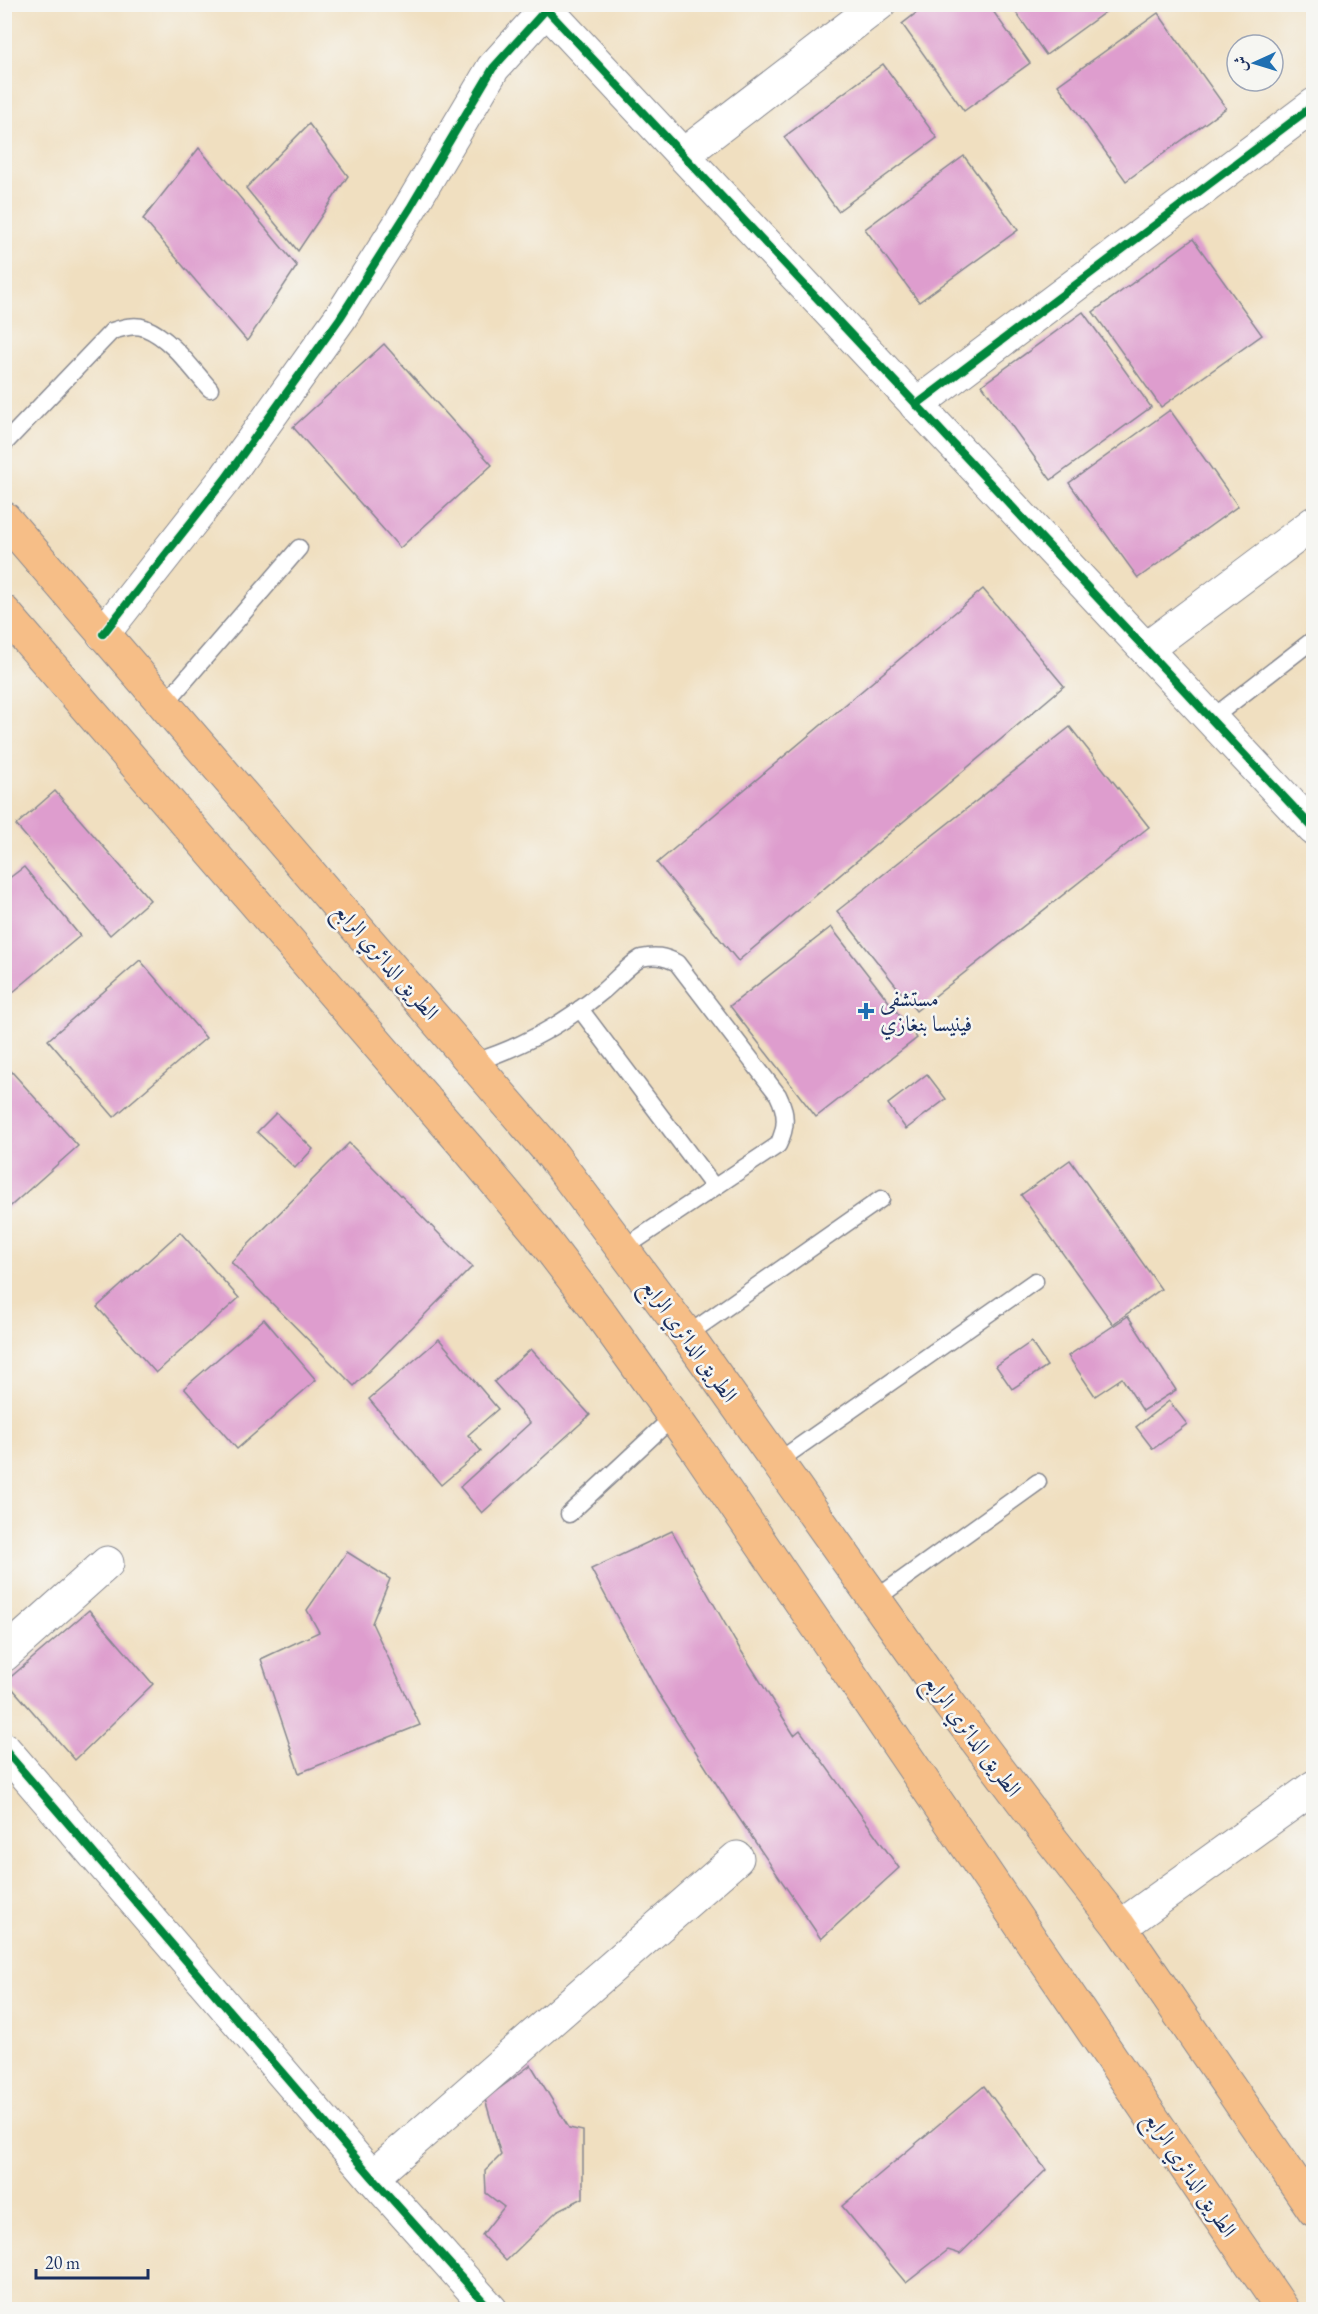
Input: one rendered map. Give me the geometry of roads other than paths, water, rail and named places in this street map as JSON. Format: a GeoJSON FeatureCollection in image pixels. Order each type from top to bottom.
{"type":"FeatureCollection","features":[{"type":"Feature","properties":{"kind":"main road","name":"الطريق الدائري الرابع"},"geometry":{"type":"LineString","coordinates":[[4,518],[553,1156],[687,1335],[874,1600],[1051,1839],[1120,1927],[1308,2190]]}},
{"type":"Feature","properties":{"kind":"main road","name":"الطريق الدائري الرابع"},"geometry":{"type":"LineString","coordinates":[[4,612],[528,1221],[598,1311],[673,1417],[1282,2310]]}},
{"type":"Feature","properties":{"kind":"street"},"geometry":{"type":"LineString","coordinates":[[683,155],[879,4]]}},
{"type":"Feature","properties":{"kind":"street"},"geometry":{"type":"LineString","coordinates":[[103,634],[225,479],[340,318],[410,208],[493,68],[549,7],[683,155],[1314,829]]}},
{"type":"Feature","properties":{"kind":"street"},"geometry":{"type":"LineString","coordinates":[[916,405],[1314,105]]}},
{"type":"Feature","properties":{"kind":"street"},"geometry":{"type":"LineString","coordinates":[[1146,649],[1314,524]]}},
{"type":"Feature","properties":{"kind":"street"},"geometry":{"type":"LineString","coordinates":[[4,1655],[107,1563]]}},
{"type":"Feature","properties":{"kind":"street"},"geometry":{"type":"LineString","coordinates":[[4,1749],[372,2177],[491,2310]]}},
{"type":"Feature","properties":{"kind":"street"},"geometry":{"type":"LineString","coordinates":[[1120,1927],[1314,1787]]}},
{"type":"Feature","properties":{"kind":"street"},"geometry":{"type":"LineString","coordinates":[[372,2177],[737,1858]]}},
{"type":"Feature","properties":{"kind":"lane"},"geometry":{"type":"LineString","coordinates":[[4,444],[112,331],[128,327],[144,328],[165,341],[210,389]]}},
{"type":"Feature","properties":{"kind":"lane"},"geometry":{"type":"LineString","coordinates":[[164,705],[299,548]]}},
{"type":"Feature","properties":{"kind":"lane"},"geometry":{"type":"LineString","coordinates":[[1211,719],[1314,639]]}},
{"type":"Feature","properties":{"kind":"lane"},"geometry":{"type":"LineString","coordinates":[[474,1062],[541,1036],[580,1009],[641,958],[665,957],[677,963],[778,1095],[786,1116],[784,1128],[777,1144],[624,1248]]}},
{"type":"Feature","properties":{"kind":"lane"},"geometry":{"type":"LineString","coordinates":[[580,1009],[714,1187]]}},
{"type":"Feature","properties":{"kind":"lane"},"geometry":{"type":"LineString","coordinates":[[687,1335],[881,1199]]}},
{"type":"Feature","properties":{"kind":"lane"},"geometry":{"type":"LineString","coordinates":[[777,1462],[1035,1281]]}},
{"type":"Feature","properties":{"kind":"lane"},"geometry":{"type":"LineString","coordinates":[[569,1514],[673,1417]]}},
{"type":"Feature","properties":{"kind":"lane"},"geometry":{"type":"LineString","coordinates":[[874,1600],[1038,1482]]}},
{"type":"Feature","properties":{"kind":"place","name":"مستشفى فينيسا بنغازي"},"geometry":{"type":"Point","coordinates":[866,1011]}}]}
